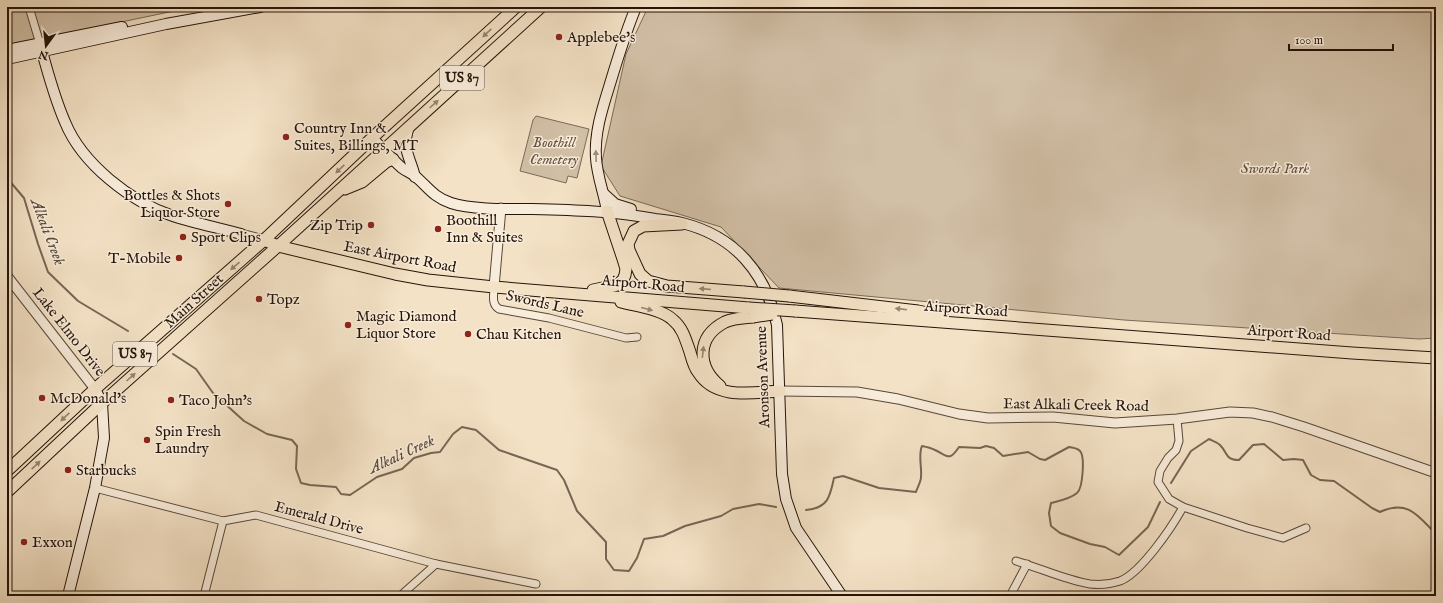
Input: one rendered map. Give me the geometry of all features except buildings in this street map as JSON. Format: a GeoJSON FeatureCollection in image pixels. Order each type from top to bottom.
{"type":"FeatureCollection","features":[{"type":"Feature","properties":{"kind":"main road"},"geometry":{"type":"LineString","coordinates":[[7,56],[224,7]]}},
{"type":"Feature","properties":{"kind":"main road"},"geometry":{"type":"LineString","coordinates":[[41,48],[260,7]]}},
{"type":"Feature","properties":{"kind":"main road","name":"US 87"},"geometry":{"type":"LineString","coordinates":[[264,240],[372,138],[516,7]]}},
{"type":"Feature","properties":{"kind":"main road","name":"US 87"},"geometry":{"type":"LineString","coordinates":[[278,246],[541,7]]}},
{"type":"Feature","properties":{"kind":"main road"},"geometry":{"type":"LineString","coordinates":[[568,293],[608,288],[617,285],[623,280],[626,269],[598,174],[596,134],[616,66],[636,7]]}},
{"type":"Feature","properties":{"kind":"main road"},"geometry":{"type":"LineString","coordinates":[[41,48],[65,124],[79,147],[100,170],[131,195],[158,210],[173,216],[241,234]]}},
{"type":"Feature","properties":{"kind":"main road","name":"Aronson Avenue"},"geometry":{"type":"LineString","coordinates":[[409,126],[405,137],[405,144],[415,177]]}},
{"type":"Feature","properties":{"kind":"main road","name":"Aronson Avenue"},"geometry":{"type":"LineString","coordinates":[[372,138],[393,159],[434,195],[452,203],[463,206],[608,211],[682,224],[710,234],[726,242],[738,252],[757,274],[773,307],[777,325],[782,474],[786,499],[796,528],[842,596]]}},
{"type":"Feature","properties":{"kind":"main road"},"geometry":{"type":"LineString","coordinates":[[337,193],[362,182],[386,162],[393,159]]}},
{"type":"Feature","properties":{"kind":"main road"},"geometry":{"type":"LineString","coordinates":[[604,194],[611,201],[620,206],[649,212],[682,224]]}},
{"type":"Feature","properties":{"kind":"main road"},"geometry":{"type":"LineString","coordinates":[[682,224],[643,226],[634,231],[628,244],[633,260],[640,274],[648,281],[668,286],[790,296],[918,311],[980,324]]}},
{"type":"Feature","properties":{"kind":"main road"},"geometry":{"type":"LineString","coordinates":[[264,240],[278,246]]}},
{"type":"Feature","properties":{"kind":"main road","name":"Main Street"},"geometry":{"type":"LineString","coordinates":[[7,471],[95,389],[264,240]]}},
{"type":"Feature","properties":{"kind":"main road","name":"Main Street"},"geometry":{"type":"LineString","coordinates":[[7,492],[102,404],[278,246]]}},
{"type":"Feature","properties":{"kind":"main road","name":"East Airport Road"},"geometry":{"type":"LineString","coordinates":[[278,246],[399,275],[451,283],[494,287]]}},
{"type":"Feature","properties":{"kind":"main road","name":"Airport Road"},"geometry":{"type":"LineString","coordinates":[[494,287],[596,295],[751,312],[795,311],[1337,352],[1436,358]]}},
{"type":"Feature","properties":{"kind":"main road"},"geometry":{"type":"LineString","coordinates":[[596,295],[656,311],[673,320],[681,328],[697,372],[705,382],[715,389],[739,393],[780,391]]}},
{"type":"Feature","properties":{"kind":"main road"},"geometry":{"type":"LineString","coordinates":[[731,392],[715,382],[708,373],[702,359],[704,346],[710,333],[726,322],[740,318],[751,312]]}},
{"type":"Feature","properties":{"kind":"main road","name":"Lake Elmo Drive"},"geometry":{"type":"LineString","coordinates":[[68,596],[95,488],[104,438],[102,404],[95,389]]}},
{"type":"Feature","properties":{"kind":"street"},"geometry":{"type":"LineString","coordinates":[[29,7],[41,48]]}},
{"type":"Feature","properties":{"kind":"street","name":"Swords Lane"},"geometry":{"type":"LineString","coordinates":[[502,208],[494,287],[494,302],[496,307],[499,309],[549,318],[626,338],[637,337]]}},
{"type":"Feature","properties":{"kind":"street"},"geometry":{"type":"LineString","coordinates":[[241,234],[264,240]]}},
{"type":"Feature","properties":{"kind":"street","name":"Lake Elmo Drive"},"geometry":{"type":"LineString","coordinates":[[7,276],[95,389]]}},
{"type":"Feature","properties":{"kind":"street","name":"East Alkali Creek Road"},"geometry":{"type":"LineString","coordinates":[[780,391],[857,392],[898,399],[959,414],[988,418],[1053,417],[1114,423],[1177,419],[1230,412],[1252,413],[1272,416],[1436,473]]}},
{"type":"Feature","properties":{"kind":"street"},"geometry":{"type":"LineString","coordinates":[[1177,419],[1179,441],[1176,450],[1168,458],[1160,471],[1158,482],[1169,499],[1183,507],[1283,538],[1306,528]]}},
{"type":"Feature","properties":{"kind":"street","name":"Emerald Drive"},"geometry":{"type":"LineString","coordinates":[[95,488],[223,520],[256,515],[436,564],[536,584]]}},
{"type":"Feature","properties":{"kind":"street"},"geometry":{"type":"LineString","coordinates":[[1016,561],[1091,584],[1105,584],[1120,581],[1131,575],[1153,552],[1175,522],[1183,507]]}},
{"type":"Feature","properties":{"kind":"street"},"geometry":{"type":"LineString","coordinates":[[204,596],[223,520]]}},
{"type":"Feature","properties":{"kind":"street"},"geometry":{"type":"LineString","coordinates":[[400,596],[436,564]]}},
{"type":"Feature","properties":{"kind":"street"},"geometry":{"type":"LineString","coordinates":[[1010,596],[1027,564]]}},
{"type":"Feature","properties":{"kind":"green space"},"geometry":{"type":"Polygon","coordinates":[[[7,7],[193,7],[7,46],[7,7]]]}},
{"type":"Feature","properties":{"kind":"green space","name":"Swords Park"},"geometry":{"type":"Polygon","coordinates":[[[648,7],[1436,7],[1436,338],[1419,339],[1124,320],[779,288],[721,227],[620,196],[601,166],[626,54],[648,7]]]}},
{"type":"Feature","properties":{"kind":"green space","name":"Boothill Cemetery"},"geometry":{"type":"Polygon","coordinates":[[[536,116],[589,129],[577,178],[568,176],[566,183],[520,171],[533,120],[536,116]]]}},
{"type":"Feature","properties":{"kind":"waterway","name":"Alkali Creek"},"geometry":{"type":"LineString","coordinates":[[7,178],[24,198],[48,272],[78,301],[128,331]]}},
{"type":"Feature","properties":{"kind":"waterway","name":"Alkali Creek"},"geometry":{"type":"LineString","coordinates":[[173,354],[196,369],[213,393],[244,421],[267,434],[292,440],[297,446],[296,469],[301,483],[336,487],[341,494],[350,495],[377,477],[402,469],[414,458],[440,452],[453,434],[462,427],[476,430],[499,450],[557,470],[564,480],[577,511],[606,542],[606,559],[614,570],[629,571],[637,558],[644,539],[663,536],[685,526],[721,516],[733,509],[759,504],[776,507]]}},
{"type":"Feature","properties":{"kind":"waterway","name":"Alkali Creek"},"geometry":{"type":"LineString","coordinates":[[1171,483],[1191,451],[1209,439],[1219,444],[1227,456],[1234,460],[1239,460],[1253,445],[1264,444],[1283,460],[1303,460],[1311,475],[1320,480],[1334,481],[1380,512],[1398,507],[1412,511],[1436,534]]}},
{"type":"Feature","properties":{"kind":"waterway","name":"Alkali Creek"},"geometry":{"type":"LineString","coordinates":[[806,510],[819,507],[823,504],[829,496],[834,478],[843,476],[879,488],[916,492],[921,479],[920,453],[922,446],[946,456],[953,455],[959,447],[980,448],[986,446],[994,448],[1003,456],[1028,452],[1040,459],[1045,460],[1069,447],[1078,449],[1082,454],[1083,465],[1081,485],[1077,493],[1071,497],[1051,503],[1049,513],[1051,526],[1060,533],[1090,544],[1105,547],[1119,555],[1148,527],[1160,502]]}},
{"type":"Feature","properties":{"kind":"place","name":"Applebee's"},"geometry":{"type":"Point","coordinates":[559,37]}},
{"type":"Feature","properties":{"kind":"place","name":"Country Inn & Suites, Billings, MT"},"geometry":{"type":"Point","coordinates":[286,137]}},
{"type":"Feature","properties":{"kind":"place","name":"Bottles & Shots Liquor Store"},"geometry":{"type":"Point","coordinates":[228,204]}},
{"type":"Feature","properties":{"kind":"place","name":"Zip Trip"},"geometry":{"type":"Point","coordinates":[371,225]}},
{"type":"Feature","properties":{"kind":"place","name":"Boothill Inn & Suites"},"geometry":{"type":"Point","coordinates":[438,229]}},
{"type":"Feature","properties":{"kind":"place","name":"Sport Clips"},"geometry":{"type":"Point","coordinates":[183,237]}},
{"type":"Feature","properties":{"kind":"place","name":"T-Mobile"},"geometry":{"type":"Point","coordinates":[179,258]}},
{"type":"Feature","properties":{"kind":"place","name":"Topz"},"geometry":{"type":"Point","coordinates":[259,299]}},
{"type":"Feature","properties":{"kind":"place","name":"Magic Diamond Liquor Store"},"geometry":{"type":"Point","coordinates":[348,325]}},
{"type":"Feature","properties":{"kind":"place","name":"Chau Kitchen"},"geometry":{"type":"Point","coordinates":[468,334]}},
{"type":"Feature","properties":{"kind":"place","name":"McDonald's"},"geometry":{"type":"Point","coordinates":[42,398]}},
{"type":"Feature","properties":{"kind":"place","name":"Taco John's"},"geometry":{"type":"Point","coordinates":[171,400]}},
{"type":"Feature","properties":{"kind":"place","name":"Spin Fresh Laundry"},"geometry":{"type":"Point","coordinates":[147,440]}},
{"type":"Feature","properties":{"kind":"place","name":"Starbucks"},"geometry":{"type":"Point","coordinates":[68,470]}},
{"type":"Feature","properties":{"kind":"place","name":"Exxon"},"geometry":{"type":"Point","coordinates":[24,542]}}]}
